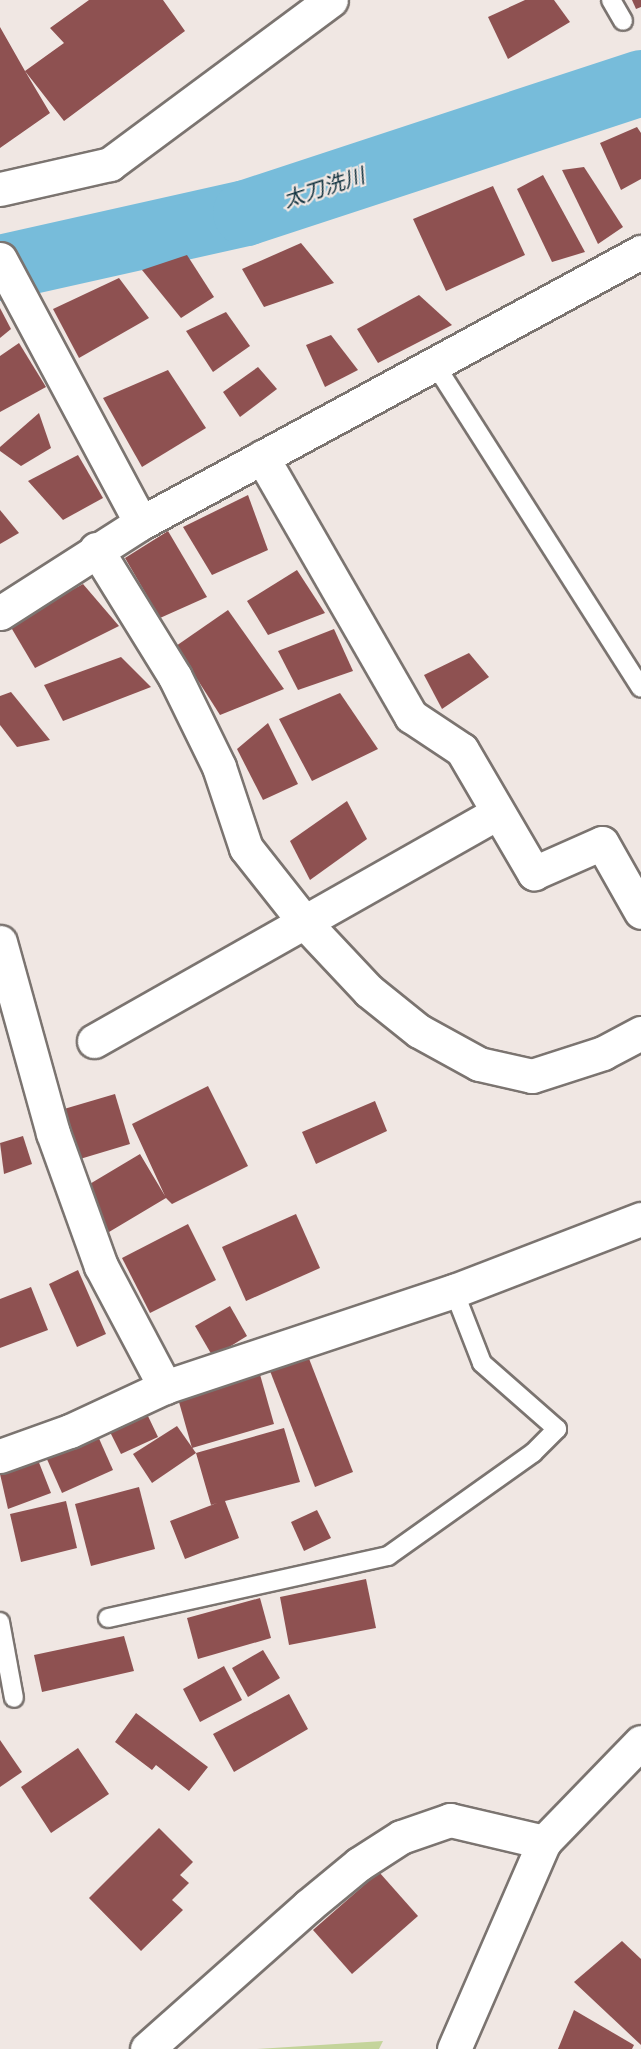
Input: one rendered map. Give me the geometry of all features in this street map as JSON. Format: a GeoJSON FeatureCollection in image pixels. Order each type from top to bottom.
{"type":"FeatureCollection","features":[{"type":"Feature","properties":{"kind":"street"},"geometry":{"type":"LineString","coordinates":[[0,189],[110,164],[331,0]]}},
{"type":"Feature","properties":{"kind":"street"},"geometry":{"type":"LineString","coordinates":[[0,613],[96,549],[141,523],[641,252]]}},
{"type":"Feature","properties":{"kind":"street"},"geometry":{"type":"LineString","coordinates":[[0,259],[141,523]]}},
{"type":"Feature","properties":{"kind":"street"},"geometry":{"type":"LineString","coordinates":[[262,457],[411,716],[462,750],[534,873],[602,843],[641,912]]}},
{"type":"Feature","properties":{"kind":"street"},"geometry":{"type":"LineString","coordinates":[[96,549],[175,678],[219,767],[246,848],[306,924],[369,991],[419,1031],[479,1064],[532,1076],[603,1053],[641,1033]]}},
{"type":"Feature","properties":{"kind":"street"},"geometry":{"type":"LineString","coordinates":[[94,1041],[306,924],[497,813]]}},
{"type":"Feature","properties":{"kind":"street"},"geometry":{"type":"LineString","coordinates":[[0,942],[53,1133],[101,1266],[165,1387]]}},
{"type":"Feature","properties":{"kind":"street"},"geometry":{"type":"LineString","coordinates":[[0,1456],[70,1431],[165,1387],[454,1291],[641,1219]]}},
{"type":"Feature","properties":{"kind":"street"},"geometry":{"type":"LineString","coordinates":[[454,2049],[543,1842],[641,1742]]}},
{"type":"Feature","properties":{"kind":"street"},"geometry":{"type":"LineString","coordinates":[[147,2049],[359,1863],[400,1837],[450,1820],[543,1842]]}},
{"type":"Feature","properties":{"kind":"lane"},"geometry":{"type":"LineString","coordinates":[[611,0],[623,21]]}},
{"type":"Feature","properties":{"kind":"lane"},"geometry":{"type":"LineString","coordinates":[[434,363],[641,688]]}},
{"type":"Feature","properties":{"kind":"lane"},"geometry":{"type":"LineString","coordinates":[[108,1618],[388,1556],[533,1453],[557,1429],[482,1363],[454,1291]]}},
{"type":"Feature","properties":{"kind":"lane"},"geometry":{"type":"LineString","coordinates":[[0,1622],[14,1698]]}},
{"type":"Feature","properties":{"kind":"green space"},"geometry":{"type":"Polygon","coordinates":[[[383,2041],[379,2049],[257,2049],[383,2041]]]}},
{"type":"Feature","properties":{"kind":"building"},"geometry":{"type":"Polygon","coordinates":[[[89,0],[163,0],[185,31],[64,121],[25,71],[64,43],[50,28],[89,0]]]}},
{"type":"Feature","properties":{"kind":"building"},"geometry":{"type":"Polygon","coordinates":[[[525,0],[554,0],[570,22],[508,59],[488,17],[525,0]]]}},
{"type":"Feature","properties":{"kind":"building"},"geometry":{"type":"Polygon","coordinates":[[[632,0],[641,0],[641,7],[636,9],[632,0]]]}},
{"type":"Feature","properties":{"kind":"building"},"geometry":{"type":"Polygon","coordinates":[[[0,27],[50,113],[0,148],[0,27]]]}},
{"type":"Feature","properties":{"kind":"building"},"geometry":{"type":"Polygon","coordinates":[[[637,127],[641,133],[641,179],[621,190],[600,143],[637,127]]]}},
{"type":"Feature","properties":{"kind":"building"},"geometry":{"type":"Polygon","coordinates":[[[584,167],[623,227],[598,244],[562,170],[584,167]]]}},
{"type":"Feature","properties":{"kind":"building"},"geometry":{"type":"Polygon","coordinates":[[[543,175],[585,252],[552,262],[517,189],[543,175]]]}},
{"type":"Feature","properties":{"kind":"building"},"geometry":{"type":"Polygon","coordinates":[[[493,186],[525,255],[446,291],[413,219],[493,186]]]}},
{"type":"Feature","properties":{"kind":"building"},"geometry":{"type":"Polygon","coordinates":[[[301,243],[334,283],[264,307],[242,269],[301,243]]]}},
{"type":"Feature","properties":{"kind":"building"},"geometry":{"type":"Polygon","coordinates":[[[187,255],[214,297],[181,318],[142,270],[187,255]]]}},
{"type":"Feature","properties":{"kind":"building"},"geometry":{"type":"Polygon","coordinates":[[[119,278],[149,318],[79,358],[53,309],[119,278]]]}},
{"type":"Feature","properties":{"kind":"building"},"geometry":{"type":"Polygon","coordinates":[[[419,295],[452,325],[378,363],[357,329],[419,295]]]}},
{"type":"Feature","properties":{"kind":"building"},"geometry":{"type":"Polygon","coordinates":[[[0,308],[11,329],[0,338],[0,308]]]}},
{"type":"Feature","properties":{"kind":"building"},"geometry":{"type":"Polygon","coordinates":[[[226,312],[250,346],[213,372],[186,331],[226,312]]]}},
{"type":"Feature","properties":{"kind":"building"},"geometry":{"type":"Polygon","coordinates":[[[331,335],[358,370],[325,387],[306,345],[331,335]]]}},
{"type":"Feature","properties":{"kind":"building"},"geometry":{"type":"Polygon","coordinates":[[[19,343],[46,387],[0,412],[0,356],[19,343]]]}},
{"type":"Feature","properties":{"kind":"building"},"geometry":{"type":"Polygon","coordinates":[[[258,367],[277,389],[240,417],[223,392],[258,367]]]}},
{"type":"Feature","properties":{"kind":"building"},"geometry":{"type":"Polygon","coordinates":[[[168,370],[206,428],[142,467],[103,398],[168,370]]]}},
{"type":"Feature","properties":{"kind":"building"},"geometry":{"type":"Polygon","coordinates":[[[39,413],[51,448],[21,466],[0,451],[0,447],[39,413]]]}},
{"type":"Feature","properties":{"kind":"building"},"geometry":{"type":"Polygon","coordinates":[[[78,455],[103,498],[63,520],[28,481],[78,455]]]}},
{"type":"Feature","properties":{"kind":"building"},"geometry":{"type":"Polygon","coordinates":[[[248,495],[268,550],[212,575],[183,527],[248,495]]]}},
{"type":"Feature","properties":{"kind":"building"},"geometry":{"type":"Polygon","coordinates":[[[0,510],[19,533],[0,544],[0,510]]]}},
{"type":"Feature","properties":{"kind":"building"},"geometry":{"type":"Polygon","coordinates":[[[168,531],[207,597],[160,618],[125,558],[168,531]]]}},
{"type":"Feature","properties":{"kind":"building"},"geometry":{"type":"Polygon","coordinates":[[[297,570],[325,613],[268,635],[247,601],[297,570]]]}},
{"type":"Feature","properties":{"kind":"building"},"geometry":{"type":"Polygon","coordinates":[[[83,584],[119,626],[35,668],[9,624],[83,584]]]}},
{"type":"Feature","properties":{"kind":"building"},"geometry":{"type":"Polygon","coordinates":[[[228,610],[284,689],[220,715],[176,646],[228,610]]]}},
{"type":"Feature","properties":{"kind":"building"},"geometry":{"type":"Polygon","coordinates":[[[334,629],[353,671],[298,690],[278,651],[334,629]]]}},
{"type":"Feature","properties":{"kind":"building"},"geometry":{"type":"Polygon","coordinates":[[[469,653],[489,677],[442,709],[424,675],[469,653]]]}},
{"type":"Feature","properties":{"kind":"building"},"geometry":{"type":"Polygon","coordinates":[[[121,657],[151,687],[63,721],[44,685],[121,657]]]}},
{"type":"Feature","properties":{"kind":"building"},"geometry":{"type":"Polygon","coordinates":[[[11,692],[50,740],[17,747],[0,725],[0,696],[11,692]]]}},
{"type":"Feature","properties":{"kind":"building"},"geometry":{"type":"Polygon","coordinates":[[[340,693],[378,749],[312,781],[279,719],[340,693]]]}},
{"type":"Feature","properties":{"kind":"building"},"geometry":{"type":"Polygon","coordinates":[[[268,723],[298,784],[263,800],[237,749],[268,723]]]}},
{"type":"Feature","properties":{"kind":"building"},"geometry":{"type":"Polygon","coordinates":[[[347,801],[367,839],[310,880],[290,841],[347,801]]]}},
{"type":"Feature","properties":{"kind":"building"},"geometry":{"type":"Polygon","coordinates":[[[208,1086],[248,1166],[172,1204],[166,1198],[109,1232],[83,1188],[140,1154],[165,1196],[132,1124],[208,1086]]]}},
{"type":"Feature","properties":{"kind":"building"},"geometry":{"type":"Polygon","coordinates":[[[115,1094],[130,1144],[80,1159],[64,1109],[115,1094]]]}},
{"type":"Feature","properties":{"kind":"building"},"geometry":{"type":"Polygon","coordinates":[[[375,1101],[387,1131],[316,1164],[302,1132],[375,1101]]]}},
{"type":"Feature","properties":{"kind":"building"},"geometry":{"type":"Polygon","coordinates":[[[23,1136],[32,1164],[4,1174],[0,1143],[23,1136]]]}},
{"type":"Feature","properties":{"kind":"building"},"geometry":{"type":"Polygon","coordinates":[[[296,1214],[320,1268],[246,1301],[222,1247],[296,1214]]]}},
{"type":"Feature","properties":{"kind":"building"},"geometry":{"type":"Polygon","coordinates":[[[188,1224],[216,1280],[150,1313],[122,1258],[188,1224]]]}},
{"type":"Feature","properties":{"kind":"building"},"geometry":{"type":"Polygon","coordinates":[[[78,1270],[106,1334],[77,1347],[49,1284],[78,1270]]]}},
{"type":"Feature","properties":{"kind":"building"},"geometry":{"type":"Polygon","coordinates":[[[31,1287],[48,1330],[0,1348],[0,1299],[31,1287]]]}},
{"type":"Feature","properties":{"kind":"building"},"geometry":{"type":"Polygon","coordinates":[[[230,1306],[247,1336],[213,1357],[195,1326],[230,1306]]]}},
{"type":"Feature","properties":{"kind":"building"},"geometry":{"type":"Polygon","coordinates":[[[308,1356],[353,1472],[315,1487],[270,1371],[308,1356]]]}},
{"type":"Feature","properties":{"kind":"building"},"geometry":{"type":"Polygon","coordinates":[[[259,1371],[274,1424],[192,1448],[177,1395],[259,1371]]]}},
{"type":"Feature","properties":{"kind":"building"},"geometry":{"type":"Polygon","coordinates":[[[147,1414],[158,1437],[121,1454],[110,1432],[147,1414]]]}},
{"type":"Feature","properties":{"kind":"building"},"geometry":{"type":"Polygon","coordinates":[[[177,1426],[196,1453],[152,1483],[133,1454],[177,1426]]]}},
{"type":"Feature","properties":{"kind":"building"},"geometry":{"type":"Polygon","coordinates":[[[284,1428],[300,1482],[225,1501],[239,1538],[185,1559],[170,1521],[217,1503],[211,1505],[196,1453],[284,1428]]]}},
{"type":"Feature","properties":{"kind":"building"},"geometry":{"type":"Polygon","coordinates":[[[97,1434],[113,1470],[62,1493],[46,1457],[97,1434]]]}},
{"type":"Feature","properties":{"kind":"building"},"geometry":{"type":"Polygon","coordinates":[[[38,1460],[51,1493],[8,1509],[0,1474],[38,1460]]]}},
{"type":"Feature","properties":{"kind":"building"},"geometry":{"type":"Polygon","coordinates":[[[139,1487],[155,1549],[91,1566],[75,1504],[139,1487]]]}},
{"type":"Feature","properties":{"kind":"building"},"geometry":{"type":"Polygon","coordinates":[[[66,1501],[77,1548],[21,1562],[10,1514],[66,1501]]]}},
{"type":"Feature","properties":{"kind":"building"},"geometry":{"type":"Polygon","coordinates":[[[317,1510],[331,1538],[304,1551],[291,1522],[317,1510]]]}},
{"type":"Feature","properties":{"kind":"building"},"geometry":{"type":"Polygon","coordinates":[[[366,1579],[376,1628],[289,1645],[280,1597],[366,1579]]]}},
{"type":"Feature","properties":{"kind":"building"},"geometry":{"type":"Polygon","coordinates":[[[260,1598],[271,1638],[198,1659],[187,1618],[260,1598]]]}},
{"type":"Feature","properties":{"kind":"building"},"geometry":{"type":"Polygon","coordinates":[[[124,1636],[134,1671],[42,1692],[34,1655],[124,1636]]]}},
{"type":"Feature","properties":{"kind":"building"},"geometry":{"type":"Polygon","coordinates":[[[263,1650],[280,1678],[248,1697],[232,1668],[263,1650]]]}},
{"type":"Feature","properties":{"kind":"building"},"geometry":{"type":"Polygon","coordinates":[[[224,1666],[242,1700],[200,1722],[183,1689],[224,1666]]]}},
{"type":"Feature","properties":{"kind":"building"},"geometry":{"type":"Polygon","coordinates":[[[289,1694],[308,1729],[234,1772],[213,1734],[289,1694]]]}},
{"type":"Feature","properties":{"kind":"building"},"geometry":{"type":"Polygon","coordinates":[[[136,1713],[208,1767],[189,1791],[156,1765],[152,1770],[115,1742],[136,1713]]]}},
{"type":"Feature","properties":{"kind":"building"},"geometry":{"type":"Polygon","coordinates":[[[0,1740],[22,1772],[0,1787],[0,1740]]]}},
{"type":"Feature","properties":{"kind":"building"},"geometry":{"type":"Polygon","coordinates":[[[78,1748],[109,1794],[51,1833],[21,1787],[78,1748]]]}},
{"type":"Feature","properties":{"kind":"building"},"geometry":{"type":"Polygon","coordinates":[[[159,1828],[193,1862],[180,1875],[189,1883],[172,1900],[183,1910],[141,1951],[89,1898],[159,1828]]]}},
{"type":"Feature","properties":{"kind":"building"},"geometry":{"type":"Polygon","coordinates":[[[379,1872],[418,1916],[352,1974],[313,1930],[379,1872]]]}},
{"type":"Feature","properties":{"kind":"building"},"geometry":{"type":"Polygon","coordinates":[[[622,1941],[641,1959],[641,2045],[574,1982],[622,1941]]]}},
{"type":"Feature","properties":{"kind":"building"},"geometry":{"type":"Polygon","coordinates":[[[574,2010],[634,2045],[632,2049],[558,2049],[574,2010]]]}},
{"type":"Feature","properties":{"kind":"waterway","name":"太刀洗川"},"geometry":{"type":"LineString","coordinates":[[0,268],[246,213],[641,83]]}}]}
